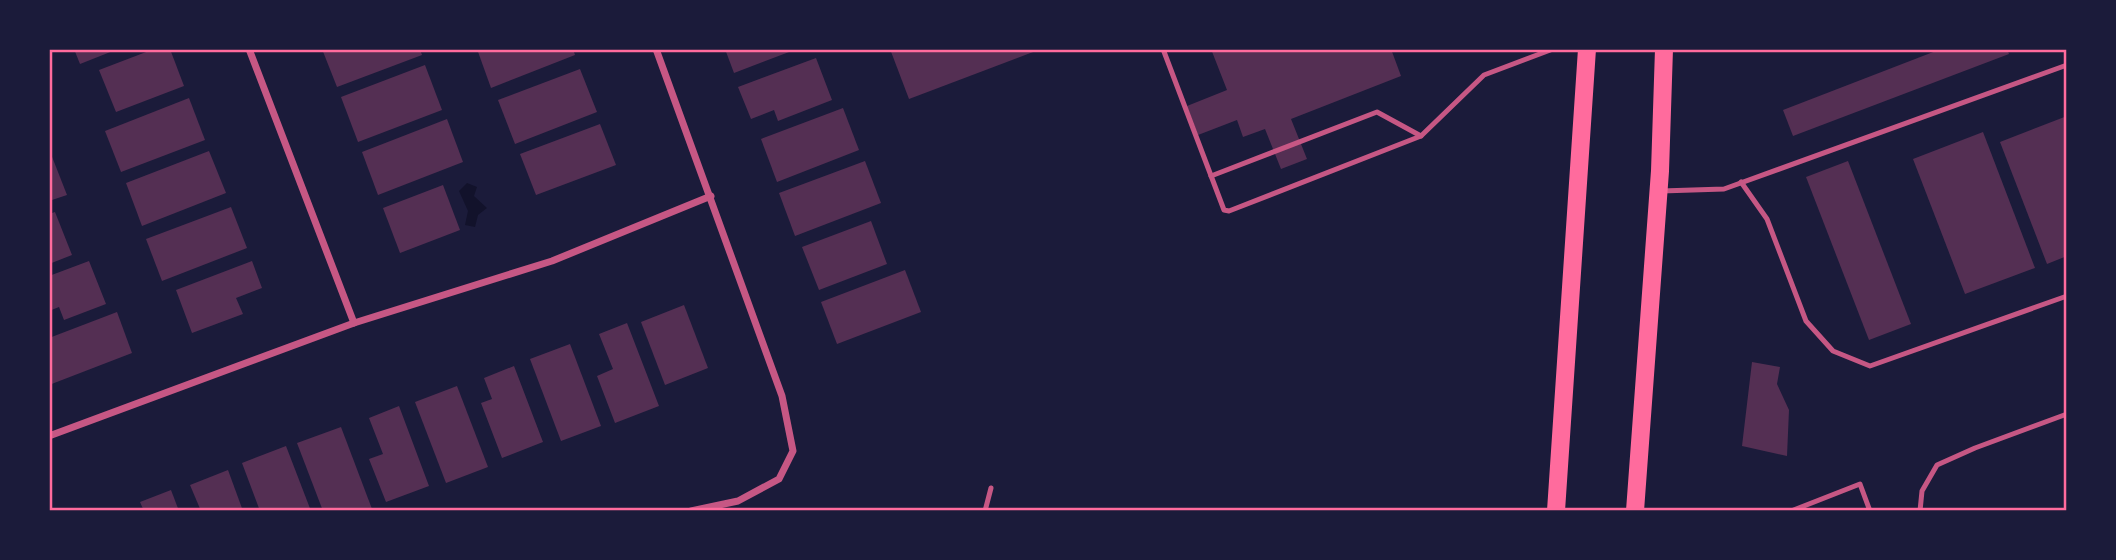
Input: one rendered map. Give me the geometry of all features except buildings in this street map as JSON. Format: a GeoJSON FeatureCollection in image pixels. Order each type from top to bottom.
{"type":"FeatureCollection","features":[{"type":"Feature","properties":{"kind":"main road"},"geometry":{"type":"LineString","coordinates":[[1556,511],[1587,49]]}},
{"type":"Feature","properties":{"kind":"main road"},"geometry":{"type":"LineString","coordinates":[[1634,511],[1658,192],[1664,49]]}},
{"type":"Feature","properties":{"kind":"street"},"geometry":{"type":"LineString","coordinates":[[249,49],[354,323]]}},
{"type":"Feature","properties":{"kind":"street"},"geometry":{"type":"LineString","coordinates":[[656,49],[782,396],[793,451],[779,479],[738,501],[691,511]]}},
{"type":"Feature","properties":{"kind":"street"},"geometry":{"type":"LineString","coordinates":[[49,436],[354,323],[552,261],[711,196]]}},
{"type":"Feature","properties":{"kind":"lane"},"geometry":{"type":"LineString","coordinates":[[1163,49],[1224,210],[1229,211],[1421,136],[1484,75],[1553,49]]}},
{"type":"Feature","properties":{"kind":"lane"},"geometry":{"type":"LineString","coordinates":[[1658,192],[1724,189],[2067,65]]}},
{"type":"Feature","properties":{"kind":"lane"},"geometry":{"type":"LineString","coordinates":[[1211,176],[1377,112],[1421,136]]}},
{"type":"Feature","properties":{"kind":"lane"},"geometry":{"type":"LineString","coordinates":[[1741,182],[1767,219],[1806,321],[1833,351],[1870,366],[2067,296]]}},
{"type":"Feature","properties":{"kind":"lane"},"geometry":{"type":"LineString","coordinates":[[1920,511],[1922,491],[1937,465],[2067,414]]}},
{"type":"Feature","properties":{"kind":"lane"},"geometry":{"type":"LineString","coordinates":[[1791,511],[1860,484],[1870,511]]}},
{"type":"Feature","properties":{"kind":"lane"},"geometry":{"type":"LineString","coordinates":[[985,511],[991,488]]}},
{"type":"Feature","properties":{"kind":"shaded area"},"geometry":{"type":"Polygon","coordinates":[[[467,183],[477,187],[474,196],[487,208],[478,215],[475,227],[465,225],[468,211],[459,191],[467,183]]]}}]}
